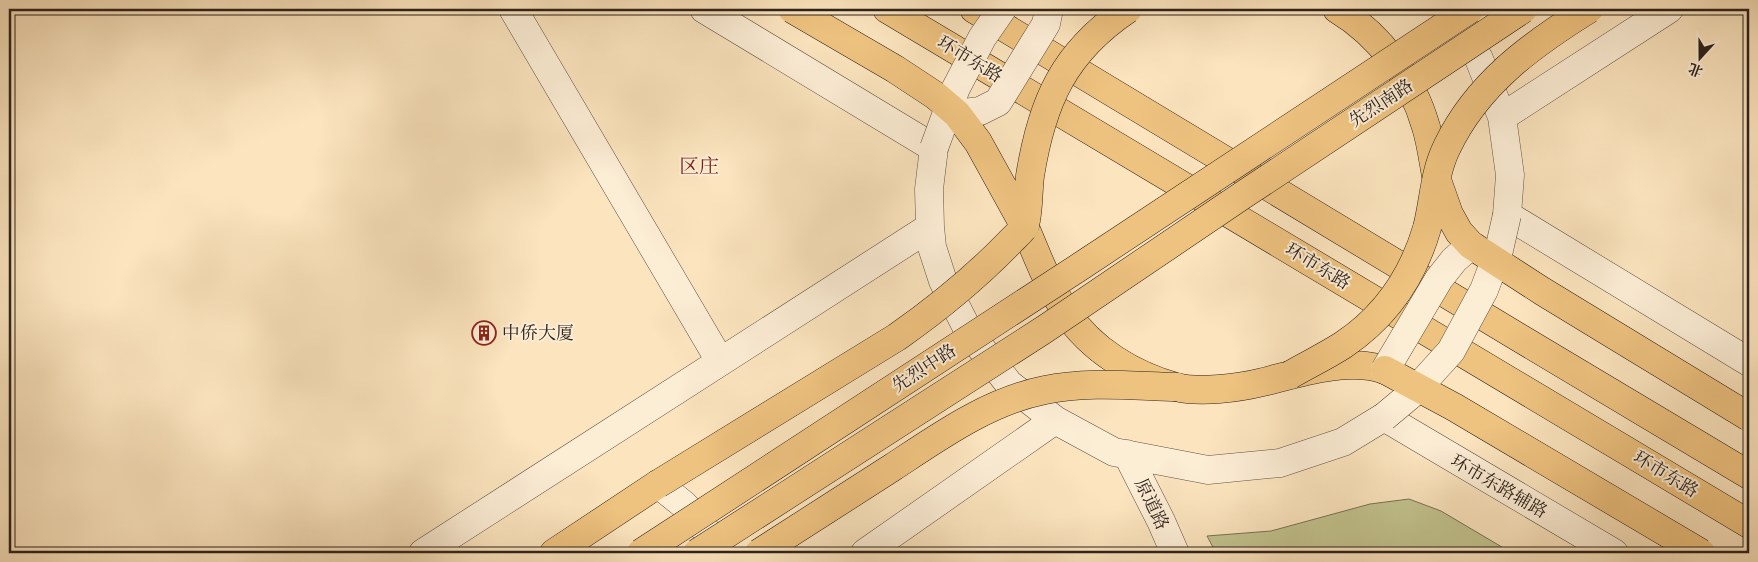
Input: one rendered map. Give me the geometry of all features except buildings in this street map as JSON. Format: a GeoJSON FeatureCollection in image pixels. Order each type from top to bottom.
{"type":"FeatureCollection","features":[{"type":"Feature","properties":{"kind":"main road"},"geometry":{"type":"LineString","coordinates":[[792,9],[936,96],[957,114],[978,142],[1024,227],[1046,280],[1067,314],[1092,343],[1125,367],[1177,387]]}},
{"type":"Feature","properties":{"kind":"main road","name":"环市东路"},"geometry":{"type":"LineString","coordinates":[[887,9],[1749,524]]}},
{"type":"Feature","properties":{"kind":"main road"},"geometry":{"type":"LineString","coordinates":[[974,9],[1749,475]]}},
{"type":"Feature","properties":{"kind":"main road"},"geometry":{"type":"LineString","coordinates":[[554,553],[658,484],[897,337],[931,313],[993,260],[1024,227],[1035,147],[1049,101],[1060,78],[1091,37],[1128,9]]}},
{"type":"Feature","properties":{"kind":"main road"},"geometry":{"type":"LineString","coordinates":[[1337,9],[1364,29],[1380,44],[1408,82],[1426,126],[1436,176],[1449,214],[1459,232],[1472,245],[1550,296],[1749,417]]}},
{"type":"Feature","properties":{"kind":"main road","name":"先烈南路"},"geometry":{"type":"LineString","coordinates":[[1208,182],[1470,9]]}},
{"type":"Feature","properties":{"kind":"main road","name":"先烈南路"},"geometry":{"type":"LineString","coordinates":[[1240,197],[1523,9]]}},
{"type":"Feature","properties":{"kind":"main road"},"geometry":{"type":"LineString","coordinates":[[1290,375],[1342,346],[1359,333],[1378,316],[1397,293],[1412,269],[1421,247],[1436,176],[1450,141],[1461,121],[1501,72],[1531,48],[1589,9]]}},
{"type":"Feature","properties":{"kind":"main road","name":"先烈中路"},"geometry":{"type":"LineString","coordinates":[[641,553],[1208,182]]}},
{"type":"Feature","properties":{"kind":"main road","name":"先烈中路"},"geometry":{"type":"LineString","coordinates":[[697,553],[1045,329],[1240,197]]}},
{"type":"Feature","properties":{"kind":"main road"},"geometry":{"type":"LineString","coordinates":[[759,553],[940,436],[1007,401],[1045,390],[1084,386],[1229,388],[1344,365],[1375,366],[1385,370],[1454,407],[1701,553]]}},
{"type":"Feature","properties":{"kind":"street"},"geometry":{"type":"LineString","coordinates":[[513,9],[720,361]]}},
{"type":"Feature","properties":{"kind":"street"},"geometry":{"type":"LineString","coordinates":[[704,9],[934,148]]}},
{"type":"Feature","properties":{"kind":"street"},"geometry":{"type":"LineString","coordinates":[[1002,9],[982,38],[956,88],[934,148],[930,189],[930,227],[932,247],[943,281],[970,334],[1009,384],[1055,420],[1114,452],[1208,470],[1280,463],[1343,442],[1384,418],[1414,392],[1450,351],[1484,290],[1499,250],[1507,215],[1510,175],[1502,117],[1479,60],[1448,9]]}},
{"type":"Feature","properties":{"kind":"street"},"geometry":{"type":"LineString","coordinates":[[957,114],[980,111],[998,102],[1046,24],[1049,9]]}},
{"type":"Feature","properties":{"kind":"street"},"geometry":{"type":"LineString","coordinates":[[1502,117],[1669,9]]}},
{"type":"Feature","properties":{"kind":"street"},"geometry":{"type":"LineString","coordinates":[[1507,215],[1749,362]]}},
{"type":"Feature","properties":{"kind":"street"},"geometry":{"type":"LineString","coordinates":[[423,553],[930,227]]}},
{"type":"Feature","properties":{"kind":"street"},"geometry":{"type":"LineString","coordinates":[[1385,370],[1439,279],[1454,260],[1472,245]]}},
{"type":"Feature","properties":{"kind":"street","name":"环市东路辅路"},"geometry":{"type":"LineString","coordinates":[[1384,418],[1614,553]]}},
{"type":"Feature","properties":{"kind":"street"},"geometry":{"type":"LineString","coordinates":[[865,553],[1055,420]]}},
{"type":"Feature","properties":{"kind":"street","name":"原道路"},"geometry":{"type":"LineString","coordinates":[[1127,454],[1175,553]]}},
{"type":"Feature","properties":{"kind":"street"},"geometry":{"type":"LineString","coordinates":[[658,484],[683,504],[700,523],[720,553]]}},
{"type":"Feature","properties":{"kind":"green space"},"geometry":{"type":"Polygon","coordinates":[[[1409,499],[1441,511],[1512,553],[1216,553],[1207,536],[1271,531],[1370,504],[1409,499]]]}},
{"type":"Feature","properties":{"kind":"place","name":"中侨大厦"},"geometry":{"type":"Point","coordinates":[484,333]}},
{"type":"Feature","properties":{"kind":"district","name":"区庄"},"geometry":{"type":"Point","coordinates":[699,166]}}]}
